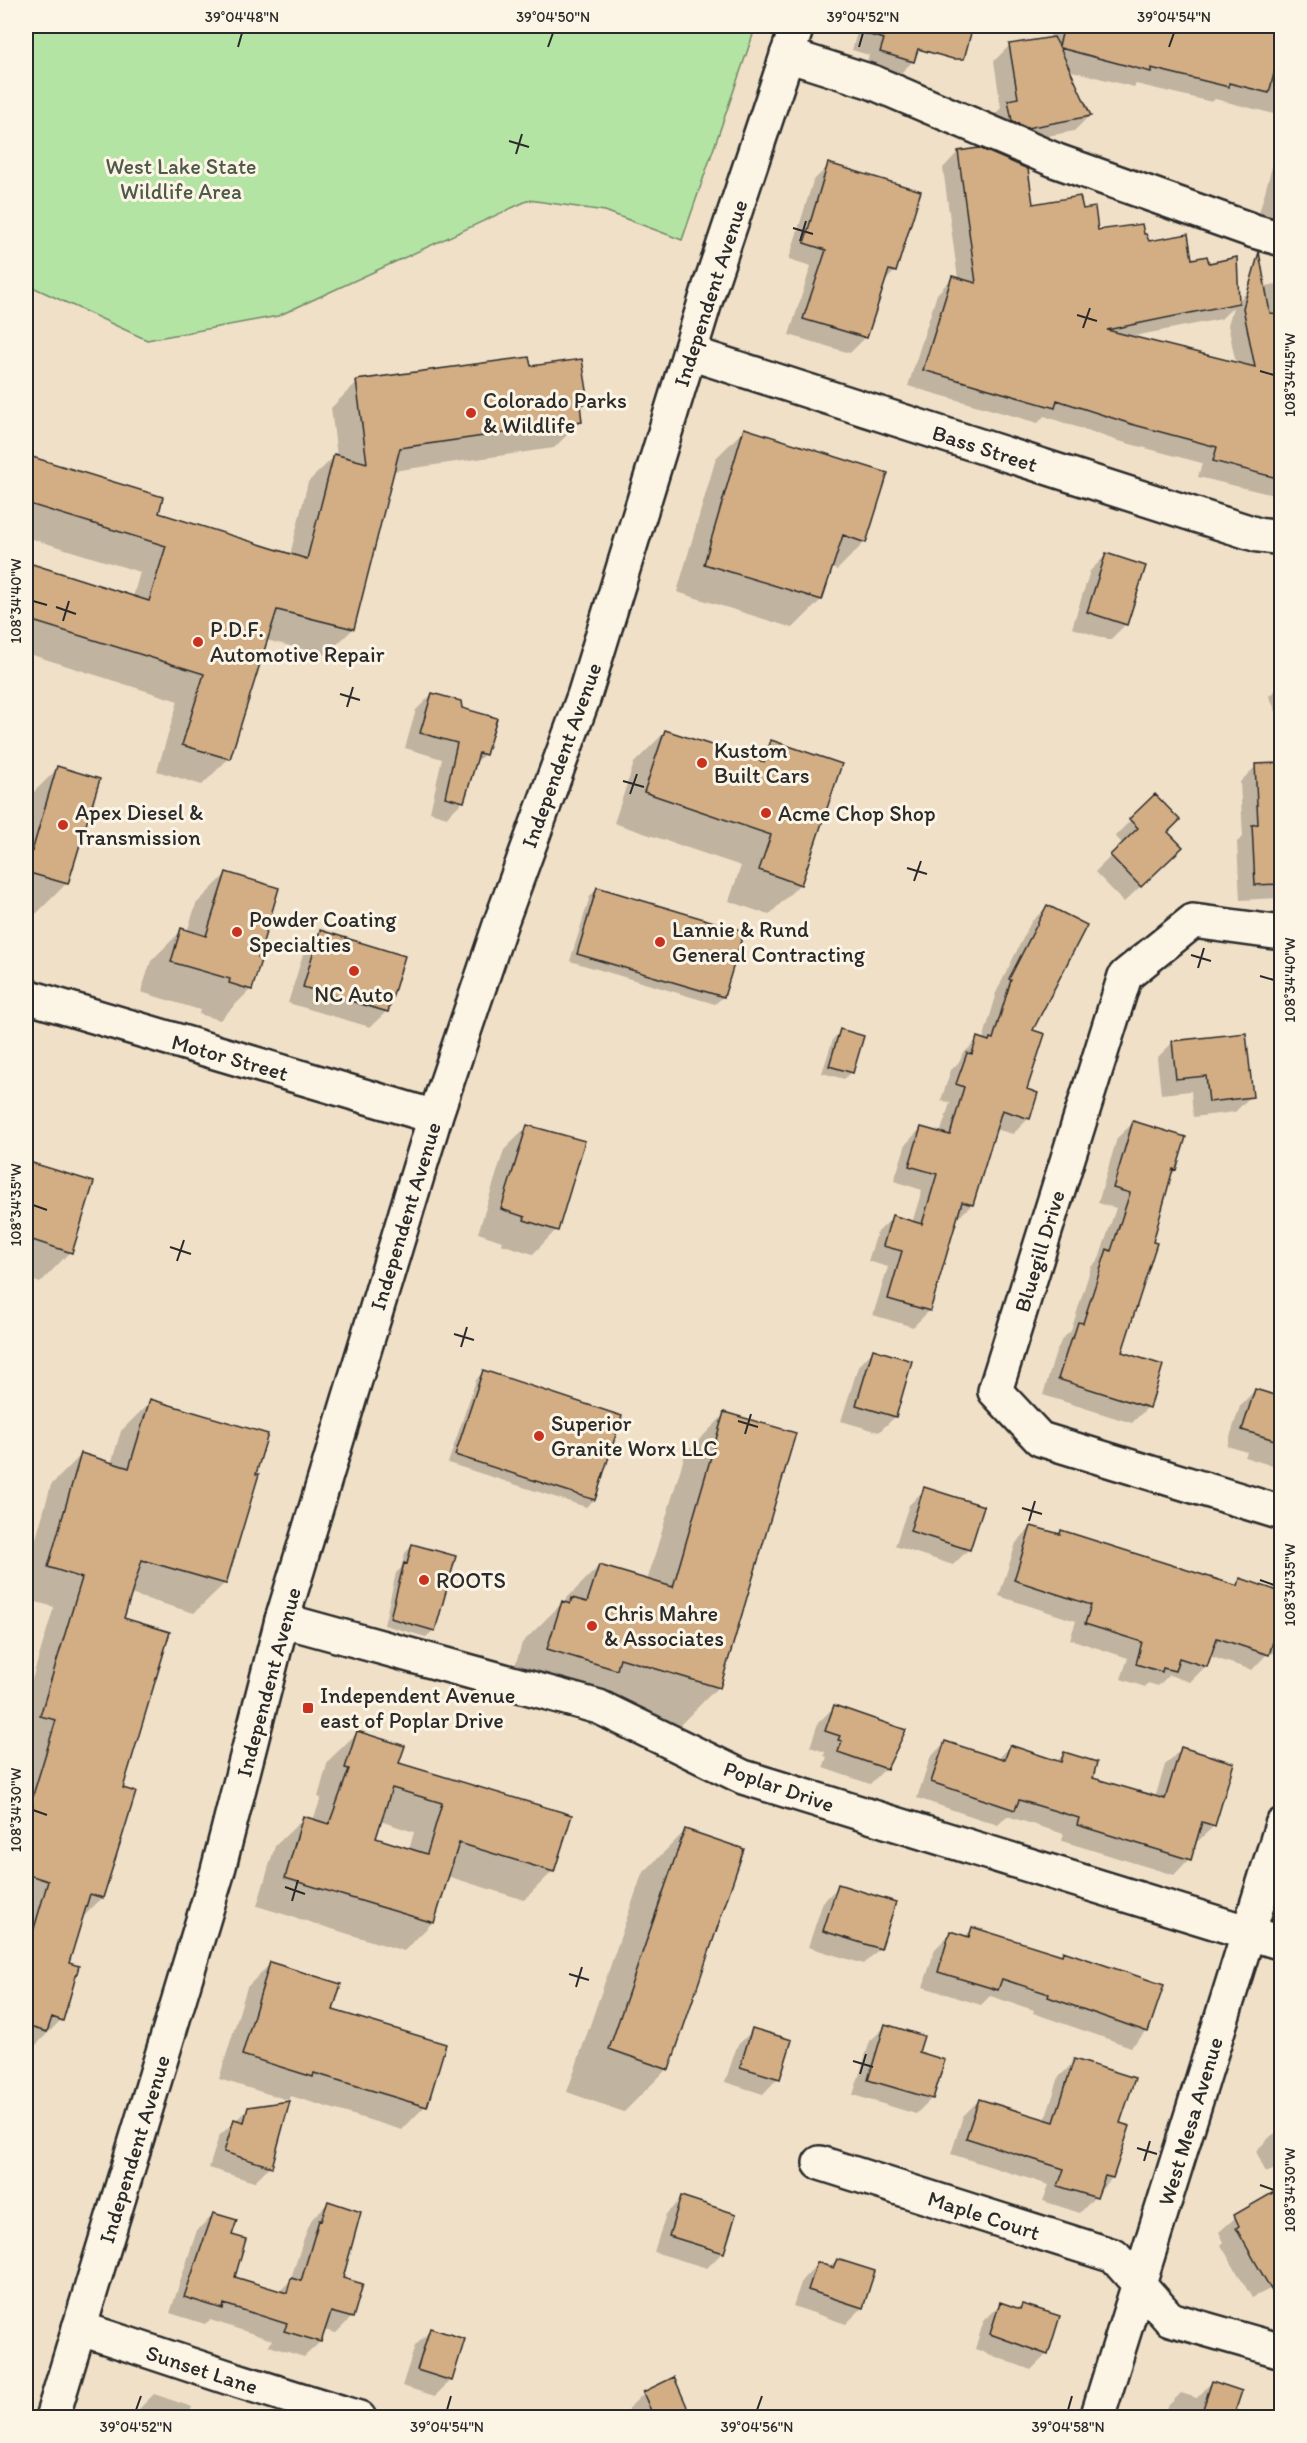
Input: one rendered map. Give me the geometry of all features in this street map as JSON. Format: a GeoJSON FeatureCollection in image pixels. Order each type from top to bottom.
{"type":"FeatureCollection","features":[{"type":"Feature","properties":{"kind":"street"},"geometry":{"type":"LineString","coordinates":[[792,40],[872,82],[940,109],[1057,161],[1281,239]]}},
{"type":"Feature","properties":{"kind":"street","name":"Independent Avenue"},"geometry":{"type":"LineString","coordinates":[[52,2418],[217,1874],[282,1620],[435,1117],[501,922],[584,696],[690,353],[792,40]]}},
{"type":"Feature","properties":{"kind":"street","name":"Bass Street"},"geometry":{"type":"LineString","coordinates":[[690,353],[1258,535],[1281,538]]}},
{"type":"Feature","properties":{"kind":"street","name":"Bluegill Drive"},"geometry":{"type":"LineString","coordinates":[[1281,933],[1194,921],[1125,976],[995,1391],[1040,1439],[1281,1513]]}},
{"type":"Feature","properties":{"kind":"street","name":"Motor Street"},"geometry":{"type":"LineString","coordinates":[[26,996],[435,1117]]}},
{"type":"Feature","properties":{"kind":"street","name":"Poplar Drive"},"geometry":{"type":"LineString","coordinates":[[282,1620],[599,1707],[743,1777],[1281,1943]]}},
{"type":"Feature","properties":{"kind":"street","name":"West Mesa Avenue"},"geometry":{"type":"LineString","coordinates":[[1097,2418],[1281,1825]]}},
{"type":"Feature","properties":{"kind":"street","name":"Maple Court"},"geometry":{"type":"LineString","coordinates":[[820,2163],[1114,2256],[1170,2319],[1281,2351]]}},
{"type":"Feature","properties":{"kind":"street","name":"Sunset Lane"},"geometry":{"type":"LineString","coordinates":[[79,2328],[359,2418]]}},
{"type":"Feature","properties":{"kind":"green space","name":"West Lake State Wildlife Area"},"geometry":{"type":"Polygon","coordinates":[[[26,26],[756,26],[682,240],[605,211],[529,200],[278,316],[147,340],[26,284],[26,26]]]}},
{"type":"Feature","properties":{"kind":"building"},"geometry":{"type":"Polygon","coordinates":[[[863,26],[973,26],[964,59],[953,59],[918,49],[914,62],[880,52],[884,39],[862,33],[863,26]]]}},
{"type":"Feature","properties":{"kind":"building"},"geometry":{"type":"Polygon","coordinates":[[[1064,26],[1281,26],[1281,47],[1269,93],[1229,83],[1229,87],[1151,68],[1151,72],[1060,48],[1091,116],[1027,128],[1012,121],[1008,100],[1018,98],[1009,44],[1054,37],[1059,46],[1064,26]]]}},
{"type":"Feature","properties":{"kind":"building"},"geometry":{"type":"Polygon","coordinates":[[[979,148],[1028,169],[1033,204],[1080,196],[1083,209],[1095,207],[1098,230],[1142,224],[1144,234],[1149,241],[1188,234],[1192,259],[1207,256],[1209,263],[1237,257],[1239,303],[1107,330],[1255,367],[1243,308],[1259,252],[1270,313],[1281,314],[1281,479],[1213,461],[1217,447],[1131,424],[1057,400],[1055,408],[923,370],[952,276],[976,283],[958,151],[979,148]]]}},
{"type":"Feature","properties":{"kind":"building"},"geometry":{"type":"Polygon","coordinates":[[[828,163],[921,191],[896,272],[889,270],[867,338],[803,319],[826,250],[804,243],[828,163]]]}},
{"type":"Feature","properties":{"kind":"building"},"geometry":{"type":"Polygon","coordinates":[[[529,357],[531,366],[582,359],[589,403],[580,404],[582,422],[400,448],[354,629],[277,610],[230,759],[182,745],[204,674],[26,619],[26,562],[149,601],[166,546],[26,503],[26,455],[163,497],[159,513],[307,559],[334,454],[367,463],[356,380],[529,357]]]}},
{"type":"Feature","properties":{"kind":"building"},"geometry":{"type":"Polygon","coordinates":[[[744,428],[888,473],[866,543],[843,535],[822,600],[704,564],[744,428]]]}},
{"type":"Feature","properties":{"kind":"building"},"geometry":{"type":"Polygon","coordinates":[[[1106,553],[1146,566],[1127,625],[1087,612],[1106,553]]]}},
{"type":"Feature","properties":{"kind":"building"},"geometry":{"type":"Polygon","coordinates":[[[432,693],[461,701],[462,708],[497,718],[486,755],[479,753],[464,802],[445,797],[457,743],[420,733],[432,693]]]}},
{"type":"Feature","properties":{"kind":"building","name":"Acme Chop Shop"},"geometry":{"type":"Polygon","coordinates":[[[665,730],[764,762],[771,740],[842,764],[801,885],[759,870],[771,835],[644,792],[665,730]]]}},
{"type":"Feature","properties":{"kind":"building"},"geometry":{"type":"Polygon","coordinates":[[[1281,763],[1281,884],[1255,885],[1252,825],[1258,824],[1255,764],[1281,763]]]}},
{"type":"Feature","properties":{"kind":"building","name":"Apex Diesel & Transmission"},"geometry":{"type":"Polygon","coordinates":[[[57,766],[100,779],[68,884],[26,872],[57,766]]]}},
{"type":"Feature","properties":{"kind":"building"},"geometry":{"type":"Polygon","coordinates":[[[1155,794],[1180,820],[1168,832],[1183,847],[1141,887],[1110,855],[1138,828],[1129,819],[1155,794]]]}},
{"type":"Feature","properties":{"kind":"building","name":"Powder Coating Specialties"},"geometry":{"type":"Polygon","coordinates":[[[226,872],[279,888],[258,959],[261,960],[252,990],[229,983],[230,979],[171,962],[181,928],[206,936],[226,872]]]}},
{"type":"Feature","properties":{"kind":"building","name":"Lannie & Rund General Contracting"},"geometry":{"type":"Polygon","coordinates":[[[597,887],[744,931],[724,997],[577,954],[597,887]]]}},
{"type":"Feature","properties":{"kind":"building"},"geometry":{"type":"Polygon","coordinates":[[[1047,905],[1087,925],[1033,1030],[1045,1034],[1027,1089],[1038,1093],[1030,1119],[1002,1110],[973,1205],[962,1202],[930,1311],[888,1299],[902,1251],[883,1246],[892,1215],[922,1224],[937,1174],[909,1166],[921,1127],[950,1135],[964,1087],[956,1084],[967,1053],[972,1054],[977,1037],[989,1041],[990,1038],[993,1039],[1011,980],[1009,979],[1047,905]]]}},
{"type":"Feature","properties":{"kind":"building","name":"NC Auto"},"geometry":{"type":"Polygon","coordinates":[[[320,930],[405,956],[388,1012],[303,987],[320,930]]]}},
{"type":"Feature","properties":{"kind":"building"},"geometry":{"type":"Polygon","coordinates":[[[840,1029],[864,1036],[853,1073],[829,1066],[840,1029]]]}},
{"type":"Feature","properties":{"kind":"building"},"geometry":{"type":"Polygon","coordinates":[[[1246,1033],[1253,1097],[1209,1102],[1206,1076],[1176,1079],[1172,1041],[1246,1033]]]}},
{"type":"Feature","properties":{"kind":"building"},"geometry":{"type":"Polygon","coordinates":[[[1133,1121],[1186,1137],[1176,1170],[1173,1169],[1153,1242],[1157,1243],[1122,1352],[1163,1365],[1150,1408],[1058,1379],[1078,1322],[1083,1323],[1107,1249],[1111,1251],[1130,1193],[1113,1188],[1133,1121]]]}},
{"type":"Feature","properties":{"kind":"building"},"geometry":{"type":"Polygon","coordinates":[[[527,1125],[585,1141],[558,1231],[524,1220],[525,1217],[501,1209],[527,1125]]]}},
{"type":"Feature","properties":{"kind":"building"},"geometry":{"type":"Polygon","coordinates":[[[26,1161],[94,1182],[72,1253],[26,1238],[26,1161]]]}},
{"type":"Feature","properties":{"kind":"building"},"geometry":{"type":"Polygon","coordinates":[[[873,1349],[912,1361],[896,1417],[856,1405],[873,1349]]]}},
{"type":"Feature","properties":{"kind":"building","name":"Superior Granite Worx LLC"},"geometry":{"type":"Polygon","coordinates":[[[483,1370],[622,1416],[595,1500],[455,1455],[483,1370]]]}},
{"type":"Feature","properties":{"kind":"building"},"geometry":{"type":"Polygon","coordinates":[[[1255,1389],[1281,1397],[1281,1442],[1242,1430],[1255,1389]]]}},
{"type":"Feature","properties":{"kind":"building"},"geometry":{"type":"Polygon","coordinates":[[[150,1399],[268,1434],[256,1474],[259,1474],[226,1584],[142,1560],[124,1618],[170,1632],[123,1788],[136,1792],[103,1898],[90,1894],[69,1963],[79,1966],[63,2021],[52,2017],[47,2032],[26,2026],[26,1956],[48,1881],[26,1874],[26,1831],[33,1806],[30,1805],[56,1720],[40,1716],[82,1578],[48,1567],[81,1453],[129,1468],[150,1399]]]}},
{"type":"Feature","properties":{"kind":"building"},"geometry":{"type":"Polygon","coordinates":[[[724,1412],[796,1433],[720,1688],[620,1658],[617,1670],[547,1649],[562,1601],[570,1604],[572,1598],[587,1602],[599,1565],[673,1587],[724,1412]]]}},
{"type":"Feature","properties":{"kind":"building"},"geometry":{"type":"Polygon","coordinates":[[[924,1487],[984,1506],[970,1550],[910,1531],[924,1487]]]}},
{"type":"Feature","properties":{"kind":"building"},"geometry":{"type":"Polygon","coordinates":[[[1031,1526],[1060,1534],[1061,1530],[1238,1586],[1240,1578],[1281,1592],[1281,1637],[1275,1635],[1269,1655],[1217,1638],[1207,1667],[1179,1658],[1175,1671],[1163,1668],[1162,1672],[1136,1664],[1142,1642],[1085,1624],[1091,1605],[1014,1580],[1031,1526]]]}},
{"type":"Feature","properties":{"kind":"building","name":"ROOTS"},"geometry":{"type":"Polygon","coordinates":[[[412,1544],[456,1556],[435,1631],[390,1618],[404,1563],[407,1564],[412,1544]]]}},
{"type":"Feature","properties":{"kind":"building"},"geometry":{"type":"Polygon","coordinates":[[[834,1705],[906,1730],[887,1769],[838,1752],[842,1741],[838,1740],[840,1736],[825,1731],[834,1705]]]}},
{"type":"Feature","properties":{"kind":"building"},"geometry":{"type":"Polygon","coordinates":[[[357,1731],[405,1746],[399,1763],[572,1815],[554,1872],[459,1843],[434,1923],[285,1878],[303,1816],[329,1824],[349,1769],[345,1768],[357,1731]],[[392,1788],[376,1838],[427,1854],[442,1803],[392,1788]]]}},
{"type":"Feature","properties":{"kind":"building"},"geometry":{"type":"Polygon","coordinates":[[[945,1741],[1000,1759],[1005,1759],[1010,1745],[1061,1762],[1064,1752],[1097,1762],[1093,1778],[1165,1799],[1181,1747],[1234,1763],[1215,1826],[1202,1822],[1191,1860],[1077,1825],[1079,1818],[1019,1800],[1015,1810],[931,1782],[945,1741]]]}},
{"type":"Feature","properties":{"kind":"building"},"geometry":{"type":"Polygon","coordinates":[[[685,1829],[744,1849],[669,2070],[609,2049],[685,1829]]]}},
{"type":"Feature","properties":{"kind":"building"},"geometry":{"type":"Polygon","coordinates":[[[838,1884],[896,1902],[881,1949],[823,1931],[838,1884]]]}},
{"type":"Feature","properties":{"kind":"building"},"geometry":{"type":"Polygon","coordinates":[[[972,1927],[1062,1955],[1063,1951],[1164,1985],[1148,2032],[1048,1997],[1049,1994],[1002,1979],[998,1990],[938,1972],[950,1931],[969,1937],[972,1927]]]}},
{"type":"Feature","properties":{"kind":"building"},"geometry":{"type":"Polygon","coordinates":[[[270,1962],[341,1984],[333,2010],[446,2044],[427,2107],[314,2073],[313,2077],[242,2055],[270,1962]]]}},
{"type":"Feature","properties":{"kind":"building"},"geometry":{"type":"Polygon","coordinates":[[[885,2024],[924,2036],[919,2052],[945,2060],[933,2099],[868,2080],[885,2024]]]}},
{"type":"Feature","properties":{"kind":"building"},"geometry":{"type":"Polygon","coordinates":[[[752,2028],[792,2040],[780,2079],[740,2067],[752,2028]]]}},
{"type":"Feature","properties":{"kind":"building"},"geometry":{"type":"Polygon","coordinates":[[[1074,2059],[1135,2078],[1120,2123],[1130,2126],[1113,2178],[1105,2176],[1097,2198],[1058,2186],[1064,2169],[966,2138],[979,2099],[1054,2122],[1074,2059]]]}},
{"type":"Feature","properties":{"kind":"building"},"geometry":{"type":"Polygon","coordinates":[[[290,2101],[272,2167],[224,2152],[234,2119],[244,2122],[248,2107],[290,2101]]]}},
{"type":"Feature","properties":{"kind":"building"},"geometry":{"type":"Polygon","coordinates":[[[1281,2188],[1281,2307],[1236,2228],[1239,2226],[1234,2215],[1281,2188]]]}},
{"type":"Feature","properties":{"kind":"building"},"geometry":{"type":"Polygon","coordinates":[[[681,2196],[736,2214],[724,2253],[669,2236],[681,2196]]]}},
{"type":"Feature","properties":{"kind":"building"},"geometry":{"type":"Polygon","coordinates":[[[328,2201],[361,2212],[343,2278],[363,2284],[353,2318],[331,2312],[321,2342],[284,2331],[287,2324],[224,2304],[223,2309],[184,2297],[213,2213],[237,2220],[232,2235],[246,2239],[235,2277],[287,2293],[291,2278],[301,2281],[319,2220],[321,2221],[328,2201]]]}},
{"type":"Feature","properties":{"kind":"building"},"geometry":{"type":"Polygon","coordinates":[[[837,2259],[875,2271],[863,2308],[808,2290],[817,2262],[833,2268],[837,2259]]]}},
{"type":"Feature","properties":{"kind":"building"},"geometry":{"type":"Polygon","coordinates":[[[1000,2302],[1020,2309],[1022,2304],[1060,2316],[1048,2355],[990,2334],[1000,2302]]]}},
{"type":"Feature","properties":{"kind":"building"},"geometry":{"type":"Polygon","coordinates":[[[430,2328],[465,2339],[452,2381],[417,2370],[430,2328]]]}},
{"type":"Feature","properties":{"kind":"building"},"geometry":{"type":"Polygon","coordinates":[[[674,2377],[692,2418],[654,2418],[643,2392],[674,2377]]]}},
{"type":"Feature","properties":{"kind":"building"},"geometry":{"type":"Polygon","coordinates":[[[1212,2381],[1242,2391],[1233,2418],[1200,2418],[1212,2381]]]}},
{"type":"Feature","properties":{"kind":"place","name":"Colorado Parks & Wildlife"},"geometry":{"type":"Point","coordinates":[471,413]}},
{"type":"Feature","properties":{"kind":"place","name":"P.D.F. Automotive Repair"},"geometry":{"type":"Point","coordinates":[198,642]}},
{"type":"Feature","properties":{"kind":"place","name":"Kustom Built Cars"},"geometry":{"type":"Point","coordinates":[702,763]}},
{"type":"Feature","properties":{"kind":"place","name":"Acme Chop Shop"},"geometry":{"type":"Point","coordinates":[766,813]}},
{"type":"Feature","properties":{"kind":"place","name":"Apex Diesel & Transmission"},"geometry":{"type":"Point","coordinates":[63,825]}},
{"type":"Feature","properties":{"kind":"place","name":"Powder Coating Specialties"},"geometry":{"type":"Point","coordinates":[237,932]}},
{"type":"Feature","properties":{"kind":"place","name":"Lannie & Rund General Contracting"},"geometry":{"type":"Point","coordinates":[660,942]}},
{"type":"Feature","properties":{"kind":"place","name":"NC Auto"},"geometry":{"type":"Point","coordinates":[354,971]}},
{"type":"Feature","properties":{"kind":"place","name":"Superior Granite Worx LLC"},"geometry":{"type":"Point","coordinates":[539,1436]}},
{"type":"Feature","properties":{"kind":"place","name":"ROOTS"},"geometry":{"type":"Point","coordinates":[424,1580]}},
{"type":"Feature","properties":{"kind":"place","name":"Chris Mahre & Associates"},"geometry":{"type":"Point","coordinates":[592,1626]}},
{"type":"Feature","properties":{"kind":"place","name":"Independent Avenue east of Poplar Drive"},"geometry":{"type":"Point","coordinates":[308,1708]}}]}
